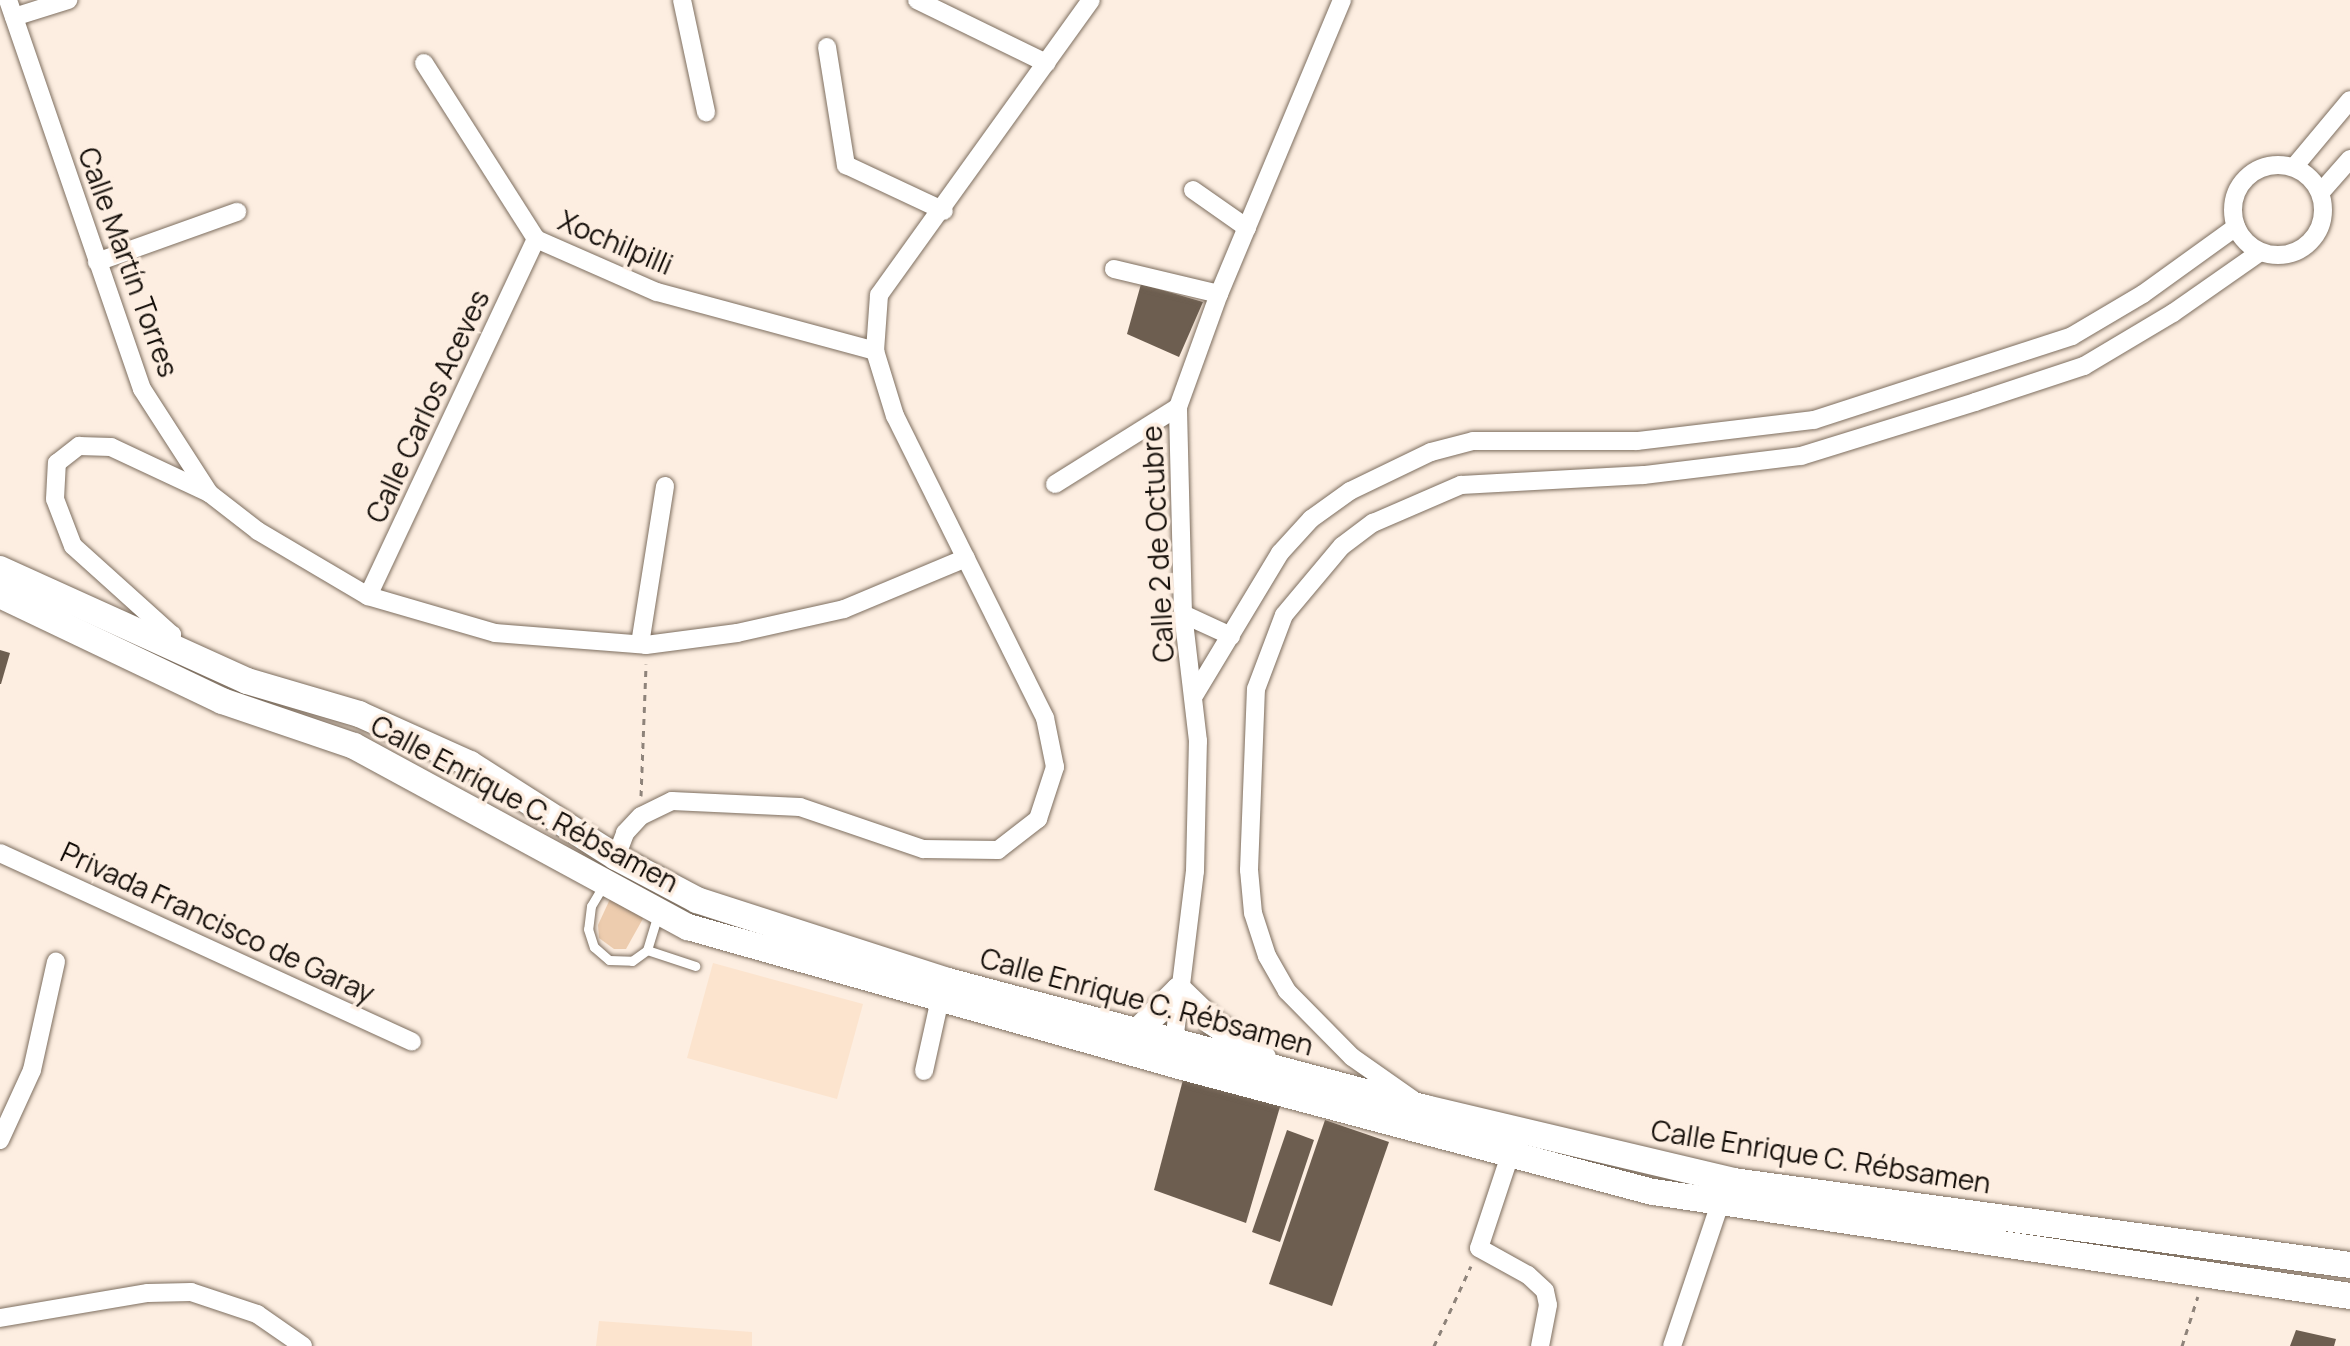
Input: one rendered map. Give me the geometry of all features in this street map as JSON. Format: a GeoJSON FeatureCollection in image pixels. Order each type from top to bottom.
{"type":"FeatureCollection","features":[{"type":"Feature","properties":{"kind":"main road","name":"Calle Enrique C. Rébsamen"},"geometry":{"type":"LineString","coordinates":[[0,569],[170,639],[247,681],[359,714],[470,764],[616,857],[697,900],[948,981],[1137,1032],[1175,1054],[1288,1071],[1425,1108],[1733,1181],[2350,1265]]}},
{"type":"Feature","properties":{"kind":"main road","name":"Calle Enrique C. Rébsamen"},"geometry":{"type":"LineString","coordinates":[[0,595],[222,701],[354,746],[688,927],[940,999],[1175,1054],[1510,1155],[1720,1203],[2350,1296]]}},
{"type":"Feature","properties":{"kind":"main road"},"geometry":{"type":"LineString","coordinates":[[1137,1032],[1179,990],[1248,1049],[1288,1071]]}},
{"type":"Feature","properties":{"kind":"street"},"geometry":{"type":"LineString","coordinates":[[11,8],[68,0]]}},
{"type":"Feature","properties":{"kind":"street"},"geometry":{"type":"LineString","coordinates":[[682,0],[706,112]]}},
{"type":"Feature","properties":{"kind":"street"},"geometry":{"type":"LineString","coordinates":[[917,0],[1046,63]]}},
{"type":"Feature","properties":{"kind":"street"},"geometry":{"type":"LineString","coordinates":[[616,857],[625,833],[641,816],[672,801],[800,807],[923,849],[998,850],[1038,819],[1055,767],[1045,718],[895,416],[875,351],[879,295],[944,211],[1091,0]]}},
{"type":"Feature","properties":{"kind":"street","name":"Calle 2 de Octubre"},"geometry":{"type":"LineString","coordinates":[[1175,1054],[1179,990],[1195,871],[1195,694],[1183,614],[1178,407],[1219,294],[1342,0]]}},
{"type":"Feature","properties":{"kind":"street","name":"Calle Martín Torres"},"geometry":{"type":"LineString","coordinates":[[11,8],[142,389],[209,493],[258,531],[368,596],[495,633],[643,645],[737,633],[844,609],[966,558]]}},
{"type":"Feature","properties":{"kind":"street"},"geometry":{"type":"LineString","coordinates":[[827,47],[846,165],[944,211]]}},
{"type":"Feature","properties":{"kind":"street","name":"Xochilpilli"},"geometry":{"type":"LineString","coordinates":[[424,63],[536,239],[657,292],[875,351]]}},
{"type":"Feature","properties":{"kind":"street"},"geometry":{"type":"LineString","coordinates":[[2294,167],[2350,100]]}},
{"type":"Feature","properties":{"kind":"street"},"geometry":{"type":"LineString","coordinates":[[2321,192],[2350,159]]}},
{"type":"Feature","properties":{"kind":"street"},"geometry":{"type":"LineString","coordinates":[[1425,1108],[1352,1057],[1287,991],[1267,956],[1253,913],[1252,723],[1265,654],[1284,615],[1342,546],[1373,523],[1461,485],[1644,475],[1801,456],[2084,366],[2173,313],[2260,252],[2290,254],[2316,237],[2323,223],[2321,192],[2294,167],[2265,167],[2241,184],[2232,212],[2236,227],[2260,252]]}},
{"type":"Feature","properties":{"kind":"street"},"geometry":{"type":"LineString","coordinates":[[1193,190],[1247,228]]}},
{"type":"Feature","properties":{"kind":"street"},"geometry":{"type":"LineString","coordinates":[[97,262],[237,212]]}},
{"type":"Feature","properties":{"kind":"street"},"geometry":{"type":"LineString","coordinates":[[1195,694],[1280,553],[1311,519],[1350,491],[1431,452],[1473,441],[1637,441],[1759,429],[1814,420],[2072,336],[2143,294],[2236,227]]}},
{"type":"Feature","properties":{"kind":"street","name":"Calle Carlos Aceves"},"geometry":{"type":"LineString","coordinates":[[368,596],[536,239]]}},
{"type":"Feature","properties":{"kind":"street"},"geometry":{"type":"LineString","coordinates":[[1114,269],[1219,294]]}},
{"type":"Feature","properties":{"kind":"street"},"geometry":{"type":"LineString","coordinates":[[1055,484],[1178,407]]}},
{"type":"Feature","properties":{"kind":"street"},"geometry":{"type":"LineString","coordinates":[[1759,429],[1763,461]]}},
{"type":"Feature","properties":{"kind":"street"},"geometry":{"type":"LineString","coordinates":[[170,639],[73,546],[55,499],[57,463],[79,446],[111,447],[209,493]]}},
{"type":"Feature","properties":{"kind":"street"},"geometry":{"type":"LineString","coordinates":[[643,645],[665,486]]}},
{"type":"Feature","properties":{"kind":"street"},"geometry":{"type":"LineString","coordinates":[[1183,614],[1231,636]]}},
{"type":"Feature","properties":{"kind":"street","name":"Privada Francisco de Garay"},"geometry":{"type":"LineString","coordinates":[[0,853],[412,1042]]}},
{"type":"Feature","properties":{"kind":"street"},"geometry":{"type":"LineString","coordinates":[[0,1140],[32,1070],[56,962]]}},
{"type":"Feature","properties":{"kind":"street"},"geometry":{"type":"LineString","coordinates":[[924,1071],[940,999]]}},
{"type":"Feature","properties":{"kind":"street"},"geometry":{"type":"LineString","coordinates":[[1510,1155],[1479,1248],[1528,1275],[1545,1291],[1548,1305],[1540,1346]]}},
{"type":"Feature","properties":{"kind":"street"},"geometry":{"type":"LineString","coordinates":[[1672,1346],[1720,1203]]}},
{"type":"Feature","properties":{"kind":"street"},"geometry":{"type":"LineString","coordinates":[[0,1318],[148,1293],[191,1292],[257,1314],[303,1346]]}},
{"type":"Feature","properties":{"kind":"lane"},"geometry":{"type":"LineString","coordinates":[[616,857],[605,884],[591,906],[588,929],[594,947],[609,960],[632,961],[647,950],[656,936],[661,883]]}},
{"type":"Feature","properties":{"kind":"lane"},"geometry":{"type":"LineString","coordinates":[[647,950],[695,966]]}},
{"type":"Feature","properties":{"kind":"path"},"geometry":{"type":"LineString","coordinates":[[641,816],[643,645]]}},
{"type":"Feature","properties":{"kind":"path"},"geometry":{"type":"LineString","coordinates":[[1434,1346],[1479,1248]]}},
{"type":"Feature","properties":{"kind":"path"},"geometry":{"type":"LineString","coordinates":[[2182,1346],[2205,1274]]}},
{"type":"Feature","properties":{"kind":"shaded area"},"geometry":{"type":"Polygon","coordinates":[[[610,899],[645,915],[626,949],[614,949],[599,938],[598,925],[610,899]]]}},
{"type":"Feature","properties":{"kind":"shaded area"},"geometry":{"type":"Polygon","coordinates":[[[713,963],[863,1004],[837,1099],[687,1058],[713,963]]]}},
{"type":"Feature","properties":{"kind":"shaded area"},"geometry":{"type":"Polygon","coordinates":[[[599,1321],[752,1332],[752,1346],[596,1346],[599,1321]]]}},
{"type":"Feature","properties":{"kind":"building"},"geometry":{"type":"Polygon","coordinates":[[[1141,284],[1203,302],[1179,357],[1127,334],[1141,284]]]}},
{"type":"Feature","properties":{"kind":"building"},"geometry":{"type":"Polygon","coordinates":[[[0,650],[10,653],[1,684],[0,684],[0,650]]]}},
{"type":"Feature","properties":{"kind":"building"},"geometry":{"type":"Polygon","coordinates":[[[1184,1076],[1282,1100],[1246,1223],[1154,1190],[1184,1076]]]}},
{"type":"Feature","properties":{"kind":"building"},"geometry":{"type":"Polygon","coordinates":[[[1325,1120],[1389,1142],[1332,1306],[1269,1284],[1325,1120]]]}},
{"type":"Feature","properties":{"kind":"building"},"geometry":{"type":"Polygon","coordinates":[[[1287,1130],[1314,1140],[1280,1242],[1252,1232],[1287,1130]]]}},
{"type":"Feature","properties":{"kind":"building"},"geometry":{"type":"Polygon","coordinates":[[[2296,1330],[2336,1339],[2334,1346],[2290,1346],[2296,1330]]]}}]}
